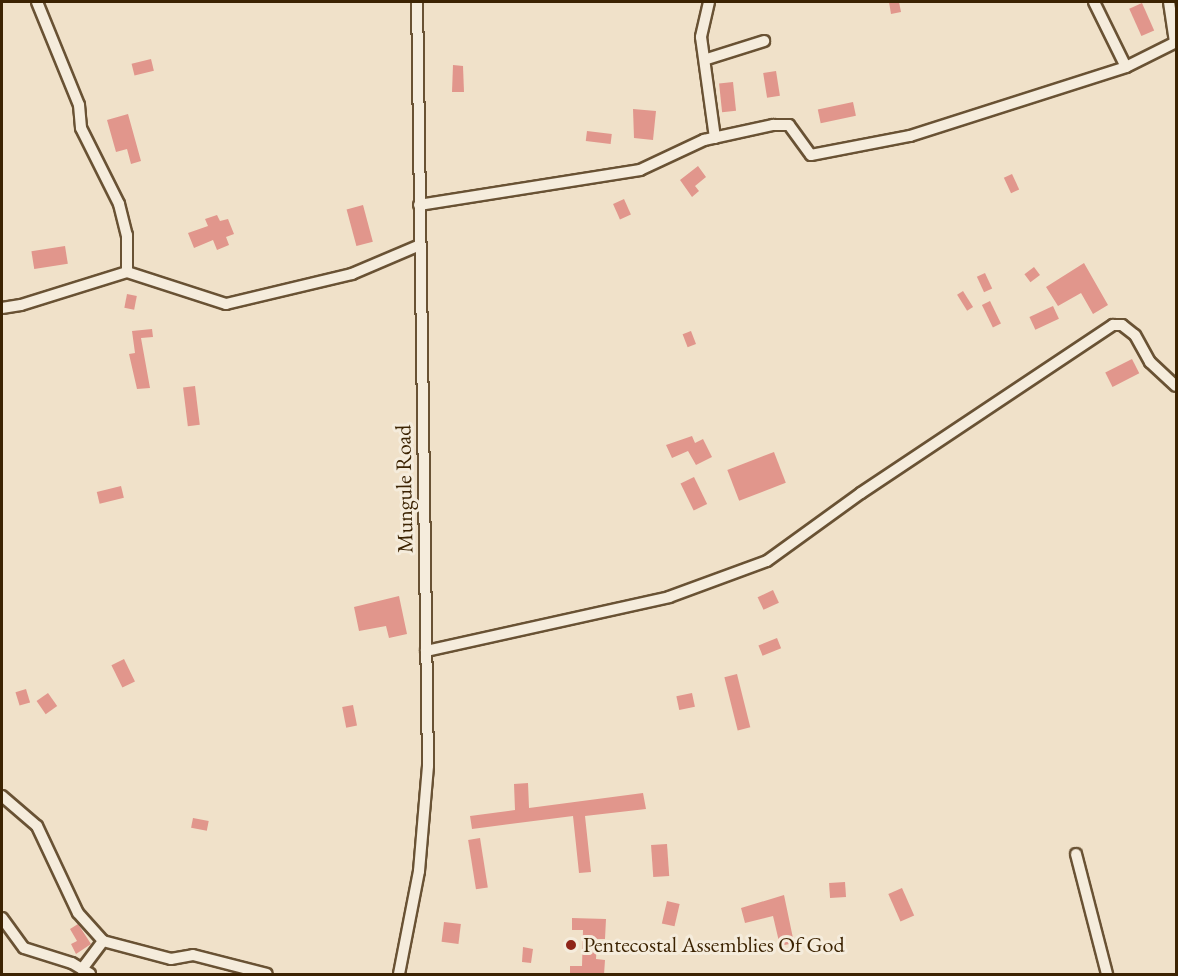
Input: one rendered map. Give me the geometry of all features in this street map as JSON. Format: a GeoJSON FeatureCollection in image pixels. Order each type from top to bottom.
{"type":"FeatureCollection","features":[{"type":"Feature","properties":{"kind":"street"},"geometry":{"type":"LineString","coordinates":[[37,2],[79,105],[81,128],[119,204],[127,236],[127,272]]}},
{"type":"Feature","properties":{"kind":"street","name":"Mungule Road"},"geometry":{"type":"LineString","coordinates":[[399,975],[425,819],[426,651],[417,2]]}},
{"type":"Feature","properties":{"kind":"street"},"geometry":{"type":"LineString","coordinates":[[709,2],[701,37],[707,59],[715,138]]}},
{"type":"Feature","properties":{"kind":"street"},"geometry":{"type":"LineString","coordinates":[[1094,2],[1126,66]]}},
{"type":"Feature","properties":{"kind":"street"},"geometry":{"type":"LineString","coordinates":[[419,205],[640,170],[715,138],[782,124],[794,130],[806,153],[818,155],[920,133],[1126,66],[1176,42],[1169,2]]}},
{"type":"Feature","properties":{"kind":"street"},"geometry":{"type":"LineString","coordinates":[[707,59],[765,41]]}},
{"type":"Feature","properties":{"kind":"street"},"geometry":{"type":"LineString","coordinates":[[2,308],[21,306],[127,272],[226,304],[352,274],[420,245]]}},
{"type":"Feature","properties":{"kind":"street"},"geometry":{"type":"LineString","coordinates":[[426,651],[669,597],[766,561],[870,487],[1113,325],[1122,325],[1135,335],[1150,362],[1175,381]]}},
{"type":"Feature","properties":{"kind":"street"},"geometry":{"type":"LineString","coordinates":[[2,796],[37,826],[78,913],[103,941],[171,958],[193,955],[267,975]]}},
{"type":"Feature","properties":{"kind":"street"},"geometry":{"type":"LineString","coordinates":[[1076,854],[1107,975]]}},
{"type":"Feature","properties":{"kind":"street"},"geometry":{"type":"LineString","coordinates":[[2,918],[24,948],[86,972],[103,941]]}},
{"type":"Feature","properties":{"kind":"building"},"geometry":{"type":"Polygon","coordinates":[[[889,2],[899,2],[901,12],[891,14],[889,2]]]}},
{"type":"Feature","properties":{"kind":"building"},"geometry":{"type":"Polygon","coordinates":[[[1142,3],[1154,30],[1141,36],[1129,9],[1142,3]]]}},
{"type":"Feature","properties":{"kind":"building"},"geometry":{"type":"Polygon","coordinates":[[[151,59],[154,71],[134,75],[132,64],[151,59]]]}},
{"type":"Feature","properties":{"kind":"building"},"geometry":{"type":"Polygon","coordinates":[[[453,65],[463,66],[464,92],[452,92],[453,65]]]}},
{"type":"Feature","properties":{"kind":"building"},"geometry":{"type":"Polygon","coordinates":[[[776,71],[780,96],[767,98],[763,73],[776,71]]]}},
{"type":"Feature","properties":{"kind":"building"},"geometry":{"type":"Polygon","coordinates":[[[733,82],[736,111],[722,112],[719,83],[733,82]]]}},
{"type":"Feature","properties":{"kind":"building"},"geometry":{"type":"Polygon","coordinates":[[[853,102],[856,116],[821,123],[818,109],[853,102]]]}},
{"type":"Feature","properties":{"kind":"building"},"geometry":{"type":"Polygon","coordinates":[[[633,109],[656,111],[653,140],[634,138],[633,109]]]}},
{"type":"Feature","properties":{"kind":"building"},"geometry":{"type":"Polygon","coordinates":[[[128,114],[141,161],[131,164],[127,149],[116,152],[107,120],[128,114]]]}},
{"type":"Feature","properties":{"kind":"building"},"geometry":{"type":"Polygon","coordinates":[[[587,131],[612,134],[611,144],[586,141],[587,131]]]}},
{"type":"Feature","properties":{"kind":"building"},"geometry":{"type":"Polygon","coordinates":[[[698,166],[706,177],[695,186],[699,191],[692,197],[680,180],[698,166]]]}},
{"type":"Feature","properties":{"kind":"building"},"geometry":{"type":"Polygon","coordinates":[[[1012,174],[1019,189],[1011,193],[1004,178],[1012,174]]]}},
{"type":"Feature","properties":{"kind":"building"},"geometry":{"type":"Polygon","coordinates":[[[624,199],[631,215],[620,219],[613,204],[624,199]]]}},
{"type":"Feature","properties":{"kind":"building"},"geometry":{"type":"Polygon","coordinates":[[[363,205],[373,242],[356,246],[347,209],[363,205]]]}},
{"type":"Feature","properties":{"kind":"building"},"geometry":{"type":"Polygon","coordinates":[[[217,215],[220,221],[228,219],[234,234],[226,237],[229,245],[217,250],[213,240],[194,248],[188,233],[208,226],[205,219],[217,215]]]}},
{"type":"Feature","properties":{"kind":"building"},"geometry":{"type":"Polygon","coordinates":[[[65,246],[68,264],[34,269],[31,251],[65,246]]]}},
{"type":"Feature","properties":{"kind":"building"},"geometry":{"type":"Polygon","coordinates":[[[1084,263],[1108,305],[1093,314],[1081,293],[1058,306],[1046,287],[1084,263]]]}},
{"type":"Feature","properties":{"kind":"building"},"geometry":{"type":"Polygon","coordinates":[[[1034,267],[1040,275],[1030,282],[1024,274],[1034,267]]]}},
{"type":"Feature","properties":{"kind":"building"},"geometry":{"type":"Polygon","coordinates":[[[985,273],[992,288],[984,292],[977,277],[985,273]]]}},
{"type":"Feature","properties":{"kind":"building"},"geometry":{"type":"Polygon","coordinates":[[[963,291],[973,307],[967,311],[957,295],[963,291]]]}},
{"type":"Feature","properties":{"kind":"building"},"geometry":{"type":"Polygon","coordinates":[[[127,294],[137,296],[134,310],[124,308],[127,294]]]}},
{"type":"Feature","properties":{"kind":"building"},"geometry":{"type":"Polygon","coordinates":[[[990,301],[1001,323],[993,327],[982,305],[990,301]]]}},
{"type":"Feature","properties":{"kind":"building"},"geometry":{"type":"Polygon","coordinates":[[[1053,306],[1059,319],[1035,330],[1029,317],[1053,306]]]}},
{"type":"Feature","properties":{"kind":"building"},"geometry":{"type":"Polygon","coordinates":[[[152,329],[153,337],[141,338],[150,388],[137,389],[129,354],[135,353],[132,331],[152,329]]]}},
{"type":"Feature","properties":{"kind":"building"},"geometry":{"type":"Polygon","coordinates":[[[691,331],[696,344],[688,347],[683,334],[691,331]]]}},
{"type":"Feature","properties":{"kind":"building"},"geometry":{"type":"Polygon","coordinates":[[[1132,359],[1139,373],[1113,387],[1105,373],[1132,359]]]}},
{"type":"Feature","properties":{"kind":"building"},"geometry":{"type":"Polygon","coordinates":[[[195,386],[200,425],[188,426],[183,387],[195,386]]]}},
{"type":"Feature","properties":{"kind":"building"},"geometry":{"type":"Polygon","coordinates":[[[692,436],[695,443],[703,439],[712,457],[696,465],[688,451],[672,458],[666,445],[692,436]]]}},
{"type":"Feature","properties":{"kind":"building"},"geometry":{"type":"Polygon","coordinates":[[[774,452],[786,483],[739,501],[727,470],[774,452]]]}},
{"type":"Feature","properties":{"kind":"building"},"geometry":{"type":"Polygon","coordinates":[[[694,477],[707,504],[694,511],[681,484],[694,477]]]}},
{"type":"Feature","properties":{"kind":"building"},"geometry":{"type":"Polygon","coordinates":[[[121,486],[124,498],[100,504],[97,492],[121,486]]]}},
{"type":"Feature","properties":{"kind":"building"},"geometry":{"type":"Polygon","coordinates":[[[773,590],[779,603],[764,610],[758,597],[773,590]]]}},
{"type":"Feature","properties":{"kind":"building"},"geometry":{"type":"Polygon","coordinates":[[[399,596],[407,634],[389,638],[386,626],[359,631],[354,607],[399,596]]]}},
{"type":"Feature","properties":{"kind":"building"},"geometry":{"type":"Polygon","coordinates":[[[777,638],[781,648],[763,656],[758,645],[777,638]]]}},
{"type":"Feature","properties":{"kind":"building"},"geometry":{"type":"Polygon","coordinates":[[[124,659],[135,681],[122,688],[111,665],[124,659]]]}},
{"type":"Feature","properties":{"kind":"building"},"geometry":{"type":"Polygon","coordinates":[[[737,674],[750,727],[738,731],[724,677],[737,674]]]}},
{"type":"Feature","properties":{"kind":"building"},"geometry":{"type":"Polygon","coordinates":[[[26,689],[30,702],[20,706],[15,692],[26,689]]]}},
{"type":"Feature","properties":{"kind":"building"},"geometry":{"type":"Polygon","coordinates":[[[48,693],[57,706],[46,714],[37,701],[48,693]]]}},
{"type":"Feature","properties":{"kind":"building"},"geometry":{"type":"Polygon","coordinates":[[[692,693],[695,707],[679,710],[676,696],[692,693]]]}},
{"type":"Feature","properties":{"kind":"building"},"geometry":{"type":"Polygon","coordinates":[[[353,705],[357,726],[346,728],[342,707],[353,705]]]}},
{"type":"Feature","properties":{"kind":"building"},"geometry":{"type":"Polygon","coordinates":[[[528,783],[529,808],[643,793],[646,809],[585,816],[591,872],[579,873],[573,816],[472,829],[470,816],[515,810],[514,784],[528,783]]]}},
{"type":"Feature","properties":{"kind":"building"},"geometry":{"type":"Polygon","coordinates":[[[193,818],[209,821],[207,831],[191,828],[193,818]]]}},
{"type":"Feature","properties":{"kind":"building"},"geometry":{"type":"Polygon","coordinates":[[[480,838],[488,887],[476,889],[468,840],[480,838]]]}},
{"type":"Feature","properties":{"kind":"building"},"geometry":{"type":"Polygon","coordinates":[[[667,844],[669,876],[653,877],[651,845],[667,844]]]}},
{"type":"Feature","properties":{"kind":"building"},"geometry":{"type":"Polygon","coordinates":[[[845,882],[846,897],[830,898],[829,883],[845,882]]]}},
{"type":"Feature","properties":{"kind":"building"},"geometry":{"type":"Polygon","coordinates":[[[902,888],[914,915],[900,922],[888,894],[902,888]]]}},
{"type":"Feature","properties":{"kind":"building"},"geometry":{"type":"Polygon","coordinates":[[[784,895],[794,943],[780,946],[773,916],[745,923],[741,908],[784,895]]]}},
{"type":"Feature","properties":{"kind":"building"},"geometry":{"type":"Polygon","coordinates":[[[667,901],[680,904],[674,926],[662,923],[667,901]]]}},
{"type":"Feature","properties":{"kind":"building"},"geometry":{"type":"Polygon","coordinates":[[[572,918],[606,919],[605,939],[597,939],[596,959],[605,960],[604,975],[570,975],[570,966],[582,966],[583,930],[572,930],[572,918]]]}},
{"type":"Feature","properties":{"kind":"building"},"geometry":{"type":"Polygon","coordinates":[[[444,922],[461,924],[458,944],[442,942],[444,922]]]}},
{"type":"Feature","properties":{"kind":"building"},"geometry":{"type":"Polygon","coordinates":[[[78,924],[91,944],[76,954],[71,944],[77,941],[70,929],[78,924]]]}},
{"type":"Feature","properties":{"kind":"building"},"geometry":{"type":"Polygon","coordinates":[[[523,947],[533,949],[531,963],[522,962],[523,947]]]}},
{"type":"Feature","properties":{"kind":"place","name":"Pentecostal Assemblies Of God"},"geometry":{"type":"Point","coordinates":[571,945]}}]}
